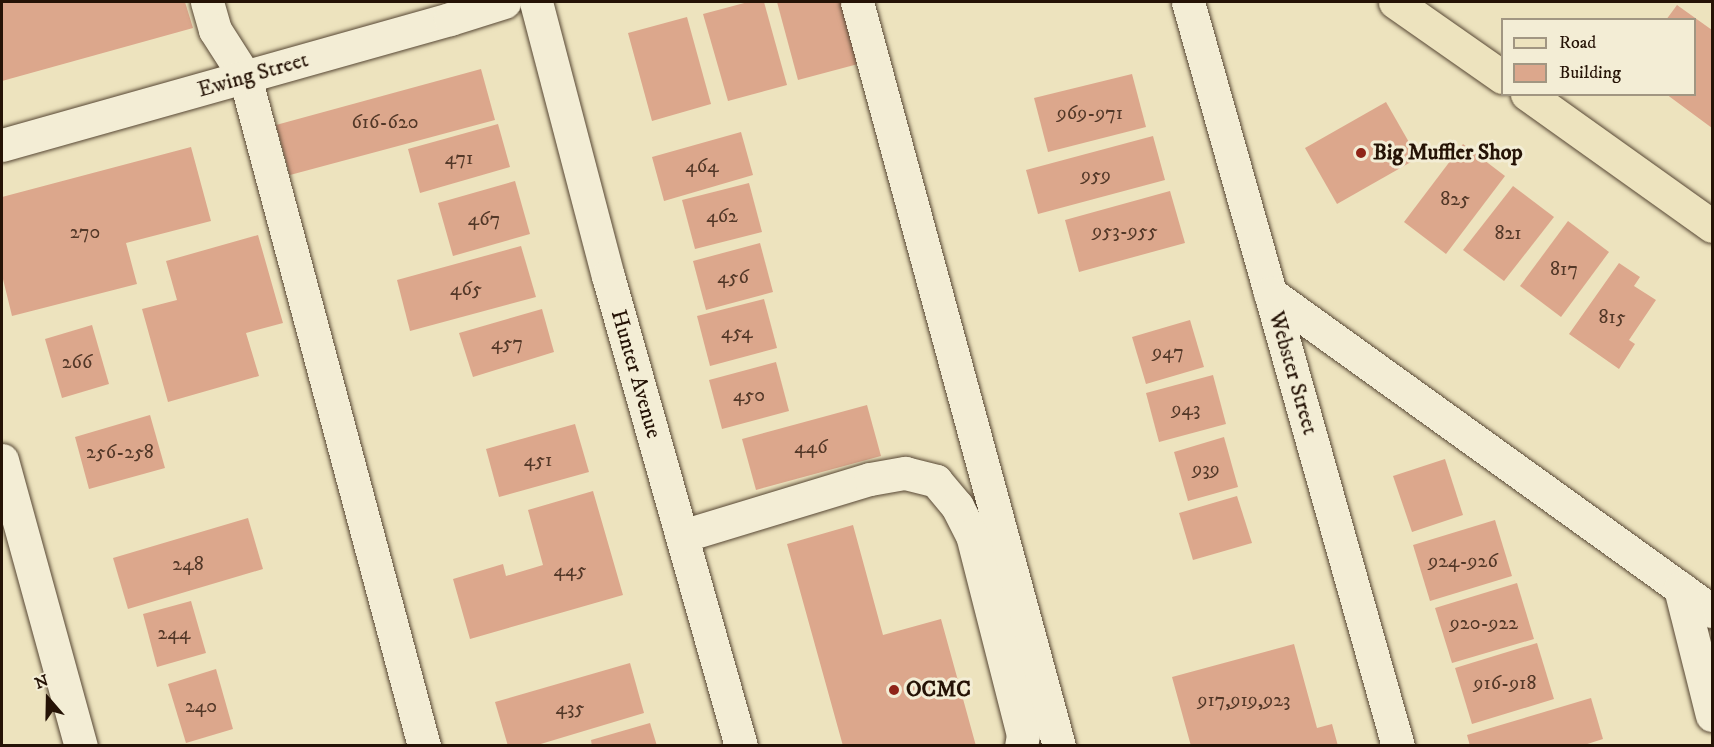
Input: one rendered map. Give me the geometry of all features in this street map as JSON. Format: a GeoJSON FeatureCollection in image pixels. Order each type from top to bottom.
{"type":"FeatureCollection","features":[{"type":"Feature","properties":{"kind":"main road"},"geometry":{"type":"LineString","coordinates":[[1395,2],[1501,76]]}},
{"type":"Feature","properties":{"kind":"main road"},"geometry":{"type":"LineString","coordinates":[[1530,96],[1713,225]]}},
{"type":"Feature","properties":{"kind":"street"},"geometry":{"type":"LineString","coordinates":[[207,2],[215,30],[245,77],[424,746]]}},
{"type":"Feature","properties":{"kind":"street","name":"Ewing Street"},"geometry":{"type":"LineString","coordinates":[[2,145],[504,2]]}},
{"type":"Feature","properties":{"kind":"street","name":"Hunter Avenue"},"geometry":{"type":"LineString","coordinates":[[536,2],[608,276],[741,746]]}},
{"type":"Feature","properties":{"kind":"street"},"geometry":{"type":"LineString","coordinates":[[857,2],[1059,746]]}},
{"type":"Feature","properties":{"kind":"street","name":"Webster Street"},"geometry":{"type":"LineString","coordinates":[[1194,6],[1270,293],[1398,746]]}},
{"type":"Feature","properties":{"kind":"street"},"geometry":{"type":"LineString","coordinates":[[1270,293],[1713,611]]}},
{"type":"Feature","properties":{"kind":"street"},"geometry":{"type":"LineString","coordinates":[[2,460],[81,746]]}},
{"type":"Feature","properties":{"kind":"street"},"geometry":{"type":"LineString","coordinates":[[682,536],[870,479],[905,473],[936,481],[957,506],[972,535],[1023,735],[1022,746]]}},
{"type":"Feature","properties":{"kind":"street"},"geometry":{"type":"LineString","coordinates":[[1680,588],[1713,715]]}},
{"type":"Feature","properties":{"kind":"building"},"geometry":{"type":"Polygon","coordinates":[[[2,2],[185,2],[193,28],[2,81],[2,2]]]}},
{"type":"Feature","properties":{"kind":"building"},"geometry":{"type":"Polygon","coordinates":[[[748,2],[764,2],[787,85],[728,101],[703,14],[748,2]]]}},
{"type":"Feature","properties":{"kind":"building"},"geometry":{"type":"Polygon","coordinates":[[[777,2],[841,2],[858,64],[798,80],[777,2]]]}},
{"type":"Feature","properties":{"kind":"building"},"geometry":{"type":"Polygon","coordinates":[[[1677,5],[1695,18],[1667,18],[1677,5]]]}},
{"type":"Feature","properties":{"kind":"building"},"geometry":{"type":"Polygon","coordinates":[[[687,17],[711,104],[652,121],[628,33],[687,17]]]}},
{"type":"Feature","properties":{"kind":"building"},"geometry":{"type":"Polygon","coordinates":[[[1696,19],[1712,30],[1712,128],[1669,96],[1696,96],[1696,19]]]}},
{"type":"Feature","properties":{"kind":"building"},"geometry":{"type":"Polygon","coordinates":[[[481,69],[495,120],[290,175],[276,125],[481,69]]]}},
{"type":"Feature","properties":{"kind":"building"},"geometry":{"type":"Polygon","coordinates":[[[1132,74],[1146,127],[1048,152],[1034,98],[1132,74]]]}},
{"type":"Feature","properties":{"kind":"building","name":"Big Muffler Shop"},"geometry":{"type":"Polygon","coordinates":[[[1386,102],[1418,158],[1337,204],[1305,148],[1386,102]]]}},
{"type":"Feature","properties":{"kind":"building"},"geometry":{"type":"Polygon","coordinates":[[[498,124],[510,167],[420,193],[408,149],[498,124]]]}},
{"type":"Feature","properties":{"kind":"building"},"geometry":{"type":"Polygon","coordinates":[[[741,132],[753,175],[664,201],[652,157],[741,132]]]}},
{"type":"Feature","properties":{"kind":"building"},"geometry":{"type":"Polygon","coordinates":[[[1153,136],[1165,180],[1038,214],[1026,170],[1153,136]]]}},
{"type":"Feature","properties":{"kind":"building"},"geometry":{"type":"Polygon","coordinates":[[[1463,144],[1505,176],[1446,254],[1404,222],[1463,144]]]}},
{"type":"Feature","properties":{"kind":"building"},"geometry":{"type":"Polygon","coordinates":[[[191,147],[211,221],[126,243],[137,284],[12,316],[2,275],[2,197],[191,147]]]}},
{"type":"Feature","properties":{"kind":"building"},"geometry":{"type":"Polygon","coordinates":[[[515,181],[530,234],[453,256],[438,203],[515,181]]]}},
{"type":"Feature","properties":{"kind":"building"},"geometry":{"type":"Polygon","coordinates":[[[749,183],[762,232],[695,249],[682,200],[749,183]]]}},
{"type":"Feature","properties":{"kind":"building"},"geometry":{"type":"Polygon","coordinates":[[[1513,186],[1554,217],[1504,281],[1463,250],[1513,186]]]}},
{"type":"Feature","properties":{"kind":"building"},"geometry":{"type":"Polygon","coordinates":[[[1170,191],[1185,243],[1079,272],[1065,220],[1170,191]]]}},
{"type":"Feature","properties":{"kind":"building"},"geometry":{"type":"Polygon","coordinates":[[[1568,221],[1609,252],[1561,317],[1520,286],[1568,221]]]}},
{"type":"Feature","properties":{"kind":"building"},"geometry":{"type":"Polygon","coordinates":[[[258,235],[283,323],[246,333],[259,376],[168,402],[142,309],[177,300],[166,261],[258,235]]]}},
{"type":"Feature","properties":{"kind":"building"},"geometry":{"type":"Polygon","coordinates":[[[760,243],[773,292],[706,310],[693,261],[760,243]]]}},
{"type":"Feature","properties":{"kind":"building"},"geometry":{"type":"Polygon","coordinates":[[[521,246],[536,297],[410,331],[397,280],[521,246]]]}},
{"type":"Feature","properties":{"kind":"building"},"geometry":{"type":"Polygon","coordinates":[[[1619,263],[1640,277],[1634,286],[1656,300],[1629,340],[1635,344],[1619,369],[1569,334],[1619,263]]]}},
{"type":"Feature","properties":{"kind":"building"},"geometry":{"type":"Polygon","coordinates":[[[764,299],[777,348],[710,366],[697,316],[764,299]]]}},
{"type":"Feature","properties":{"kind":"building"},"geometry":{"type":"Polygon","coordinates":[[[542,309],[554,352],[473,377],[459,333],[542,309]]]}},
{"type":"Feature","properties":{"kind":"building"},"geometry":{"type":"Polygon","coordinates":[[[1190,320],[1204,367],[1146,384],[1132,337],[1190,320]]]}},
{"type":"Feature","properties":{"kind":"building"},"geometry":{"type":"Polygon","coordinates":[[[92,325],[109,384],[62,398],[45,339],[92,325]]]}},
{"type":"Feature","properties":{"kind":"building"},"geometry":{"type":"Polygon","coordinates":[[[776,362],[789,411],[722,429],[709,380],[776,362]]]}},
{"type":"Feature","properties":{"kind":"building"},"geometry":{"type":"Polygon","coordinates":[[[1213,375],[1226,424],[1159,442],[1146,393],[1213,375]]]}},
{"type":"Feature","properties":{"kind":"building"},"geometry":{"type":"Polygon","coordinates":[[[867,405],[881,456],[756,490],[742,439],[867,405]]]}},
{"type":"Feature","properties":{"kind":"building"},"geometry":{"type":"Polygon","coordinates":[[[150,415],[165,468],[89,489],[75,437],[150,415]]]}},
{"type":"Feature","properties":{"kind":"building"},"geometry":{"type":"Polygon","coordinates":[[[575,424],[589,472],[499,497],[486,449],[575,424]]]}},
{"type":"Feature","properties":{"kind":"building"},"geometry":{"type":"Polygon","coordinates":[[[1224,437],[1238,487],[1188,501],[1174,452],[1224,437]]]}},
{"type":"Feature","properties":{"kind":"building"},"geometry":{"type":"Polygon","coordinates":[[[1445,459],[1463,515],[1412,532],[1393,476],[1445,459]]]}},
{"type":"Feature","properties":{"kind":"building"},"geometry":{"type":"Polygon","coordinates":[[[593,491],[623,595],[470,639],[453,579],[503,564],[506,576],[543,565],[528,510],[593,491]]]}},
{"type":"Feature","properties":{"kind":"building"},"geometry":{"type":"Polygon","coordinates":[[[1237,496],[1252,543],[1193,560],[1179,513],[1237,496]]]}},
{"type":"Feature","properties":{"kind":"building"},"geometry":{"type":"Polygon","coordinates":[[[248,518],[263,569],[128,609],[113,558],[248,518]]]}},
{"type":"Feature","properties":{"kind":"building"},"geometry":{"type":"Polygon","coordinates":[[[1495,520],[1512,576],[1430,601],[1413,545],[1495,520]]]}},
{"type":"Feature","properties":{"kind":"building","name":"OCMC"},"geometry":{"type":"Polygon","coordinates":[[[853,525],[883,635],[941,619],[976,746],[843,746],[787,544],[853,525]]]}},
{"type":"Feature","properties":{"kind":"building"},"geometry":{"type":"Polygon","coordinates":[[[1517,583],[1534,639],[1452,663],[1435,608],[1517,583]]]}},
{"type":"Feature","properties":{"kind":"building"},"geometry":{"type":"Polygon","coordinates":[[[191,601],[206,653],[157,667],[143,614],[191,601]]]}},
{"type":"Feature","properties":{"kind":"building"},"geometry":{"type":"Polygon","coordinates":[[[1537,643],[1554,699],[1472,724],[1455,668],[1537,643]]]}},
{"type":"Feature","properties":{"kind":"building"},"geometry":{"type":"Polygon","coordinates":[[[1294,644],[1317,728],[1332,724],[1338,746],[1191,746],[1172,677],[1294,644]]]}},
{"type":"Feature","properties":{"kind":"building"},"geometry":{"type":"Polygon","coordinates":[[[630,663],[644,713],[534,746],[508,746],[495,702],[630,663]]]}},
{"type":"Feature","properties":{"kind":"building"},"geometry":{"type":"Polygon","coordinates":[[[216,669],[233,729],[186,743],[168,684],[216,669]]]}},
{"type":"Feature","properties":{"kind":"building"},"geometry":{"type":"Polygon","coordinates":[[[1591,698],[1603,739],[1581,746],[1470,746],[1467,735],[1591,698]]]}},
{"type":"Feature","properties":{"kind":"building"},"geometry":{"type":"Polygon","coordinates":[[[650,723],[657,746],[592,746],[591,740],[650,723]]]}},
{"type":"Feature","properties":{"kind":"place","name":"Big Muffler Shop"},"geometry":{"type":"Point","coordinates":[1361,153]}},
{"type":"Feature","properties":{"kind":"place","name":"OCMC"},"geometry":{"type":"Point","coordinates":[894,690]}}]}
